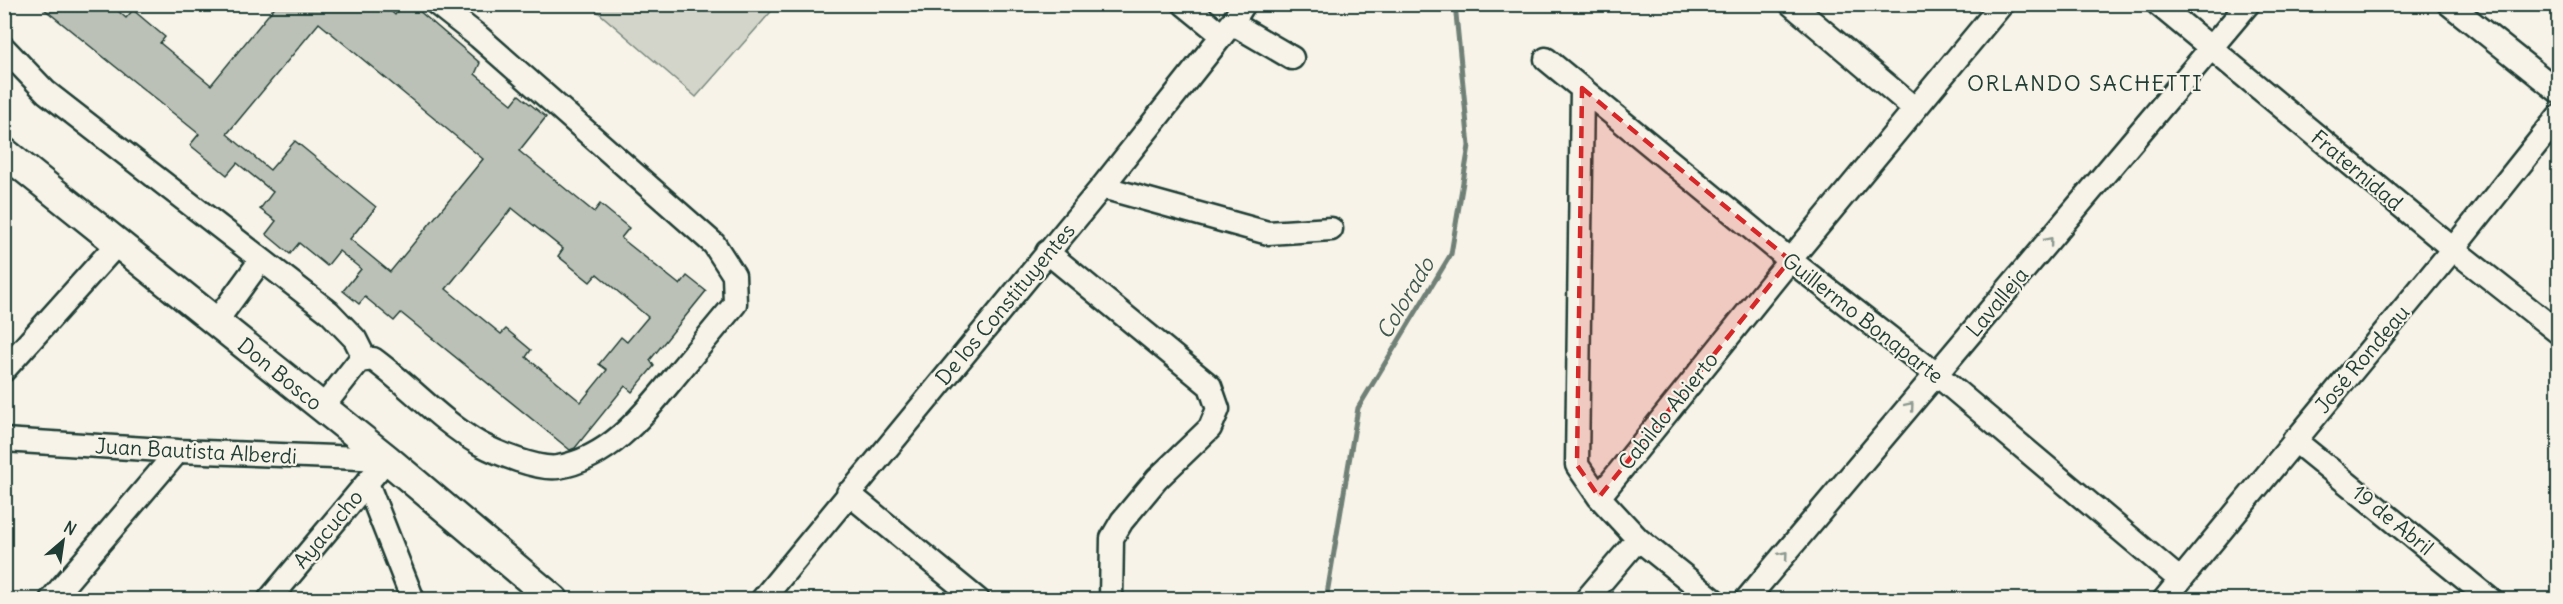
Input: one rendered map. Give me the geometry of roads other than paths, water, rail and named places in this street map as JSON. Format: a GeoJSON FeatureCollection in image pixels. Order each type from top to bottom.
{"type":"FeatureCollection","features":[{"type":"Feature","properties":{"kind":"main road","name":"Don Bosco"},"geometry":{"type":"LineString","coordinates":[[4,152],[387,459],[554,600]]}},
{"type":"Feature","properties":{"kind":"street"},"geometry":{"type":"LineString","coordinates":[[322,408],[359,361],[373,359],[441,418],[480,444],[513,459],[555,468],[589,458],[618,439],[639,420],[735,304],[734,275],[714,244],[478,37],[437,4]]}},
{"type":"Feature","properties":{"kind":"street"},"geometry":{"type":"LineString","coordinates":[[1185,4],[1233,21],[1292,58]]}},
{"type":"Feature","properties":{"kind":"street"},"geometry":{"type":"LineString","coordinates":[[1791,4],[1915,110]]}},
{"type":"Feature","properties":{"kind":"street","name":"Fraternidad"},"geometry":{"type":"LineString","coordinates":[[2158,4],[2453,249],[2559,332]]}},
{"type":"Feature","properties":{"kind":"street","name":"Lavalleja"},"geometry":{"type":"LineString","coordinates":[[1746,600],[2248,4]]}},
{"type":"Feature","properties":{"kind":"street"},"geometry":{"type":"LineString","coordinates":[[2449,4],[2559,91]]}},
{"type":"Feature","properties":{"kind":"street","name":"Cabildo Abierto"},"geometry":{"type":"LineString","coordinates":[[1599,497],[1790,260],[1915,110],[1996,7]]}},
{"type":"Feature","properties":{"kind":"street","name":"De los Constituyentes"},"geometry":{"type":"LineString","coordinates":[[762,600],[1102,187],[1233,21]]}},
{"type":"Feature","properties":{"kind":"street"},"geometry":{"type":"LineString","coordinates":[[4,48],[46,92],[329,312],[355,339],[365,359]]}},
{"type":"Feature","properties":{"kind":"street","name":"Guillermo Bonaparte"},"geometry":{"type":"LineString","coordinates":[[1546,58],[1790,260],[1936,374],[2179,579]]}},
{"type":"Feature","properties":{"kind":"street"},"geometry":{"type":"LineString","coordinates":[[1582,88],[1577,465],[1599,497],[1638,539],[1714,600]]}},
{"type":"Feature","properties":{"kind":"street","name":"José Rondeau"},"geometry":{"type":"LineString","coordinates":[[2164,600],[2559,117]]}},
{"type":"Feature","properties":{"kind":"street"},"geometry":{"type":"LineString","coordinates":[[1102,187],[1268,233],[1331,229]]}},
{"type":"Feature","properties":{"kind":"street"},"geometry":{"type":"LineString","coordinates":[[4,370],[117,244]]}},
{"type":"Feature","properties":{"kind":"street"},"geometry":{"type":"LineString","coordinates":[[1047,252],[1210,386],[1218,409],[1210,428],[1157,480],[1122,521],[1112,538],[1111,600]]}},
{"type":"Feature","properties":{"kind":"street"},"geometry":{"type":"LineString","coordinates":[[216,323],[261,260]]}},
{"type":"Feature","properties":{"kind":"street","name":"Juan Bautista Alberdi"},"geometry":{"type":"LineString","coordinates":[[4,440],[178,451],[387,459]]}},
{"type":"Feature","properties":{"kind":"street","name":"19 de Abril"},"geometry":{"type":"LineString","coordinates":[[2294,440],[2491,600]]}},
{"type":"Feature","properties":{"kind":"street"},"geometry":{"type":"LineString","coordinates":[[51,600],[178,451]]}},
{"type":"Feature","properties":{"kind":"street","name":"Ayacucho"},"geometry":{"type":"LineString","coordinates":[[269,600],[387,459]]}},
{"type":"Feature","properties":{"kind":"street"},"geometry":{"type":"LineString","coordinates":[[367,483],[413,600]]}},
{"type":"Feature","properties":{"kind":"street"},"geometry":{"type":"LineString","coordinates":[[848,493],[978,600]]}},
{"type":"Feature","properties":{"kind":"street"},"geometry":{"type":"LineString","coordinates":[[1586,600],[1638,539]]}},
{"type":"Feature","properties":{"kind":"waterway","name":"Colorado"},"geometry":{"type":"LineString","coordinates":[[1326,600],[1358,408],[1451,254],[1469,146],[1455,4]]}},
{"type":"Feature","properties":{"kind":"district","name":"ORLANDO SACHETTI"},"geometry":{"type":"Point","coordinates":[2085,83]}}]}
